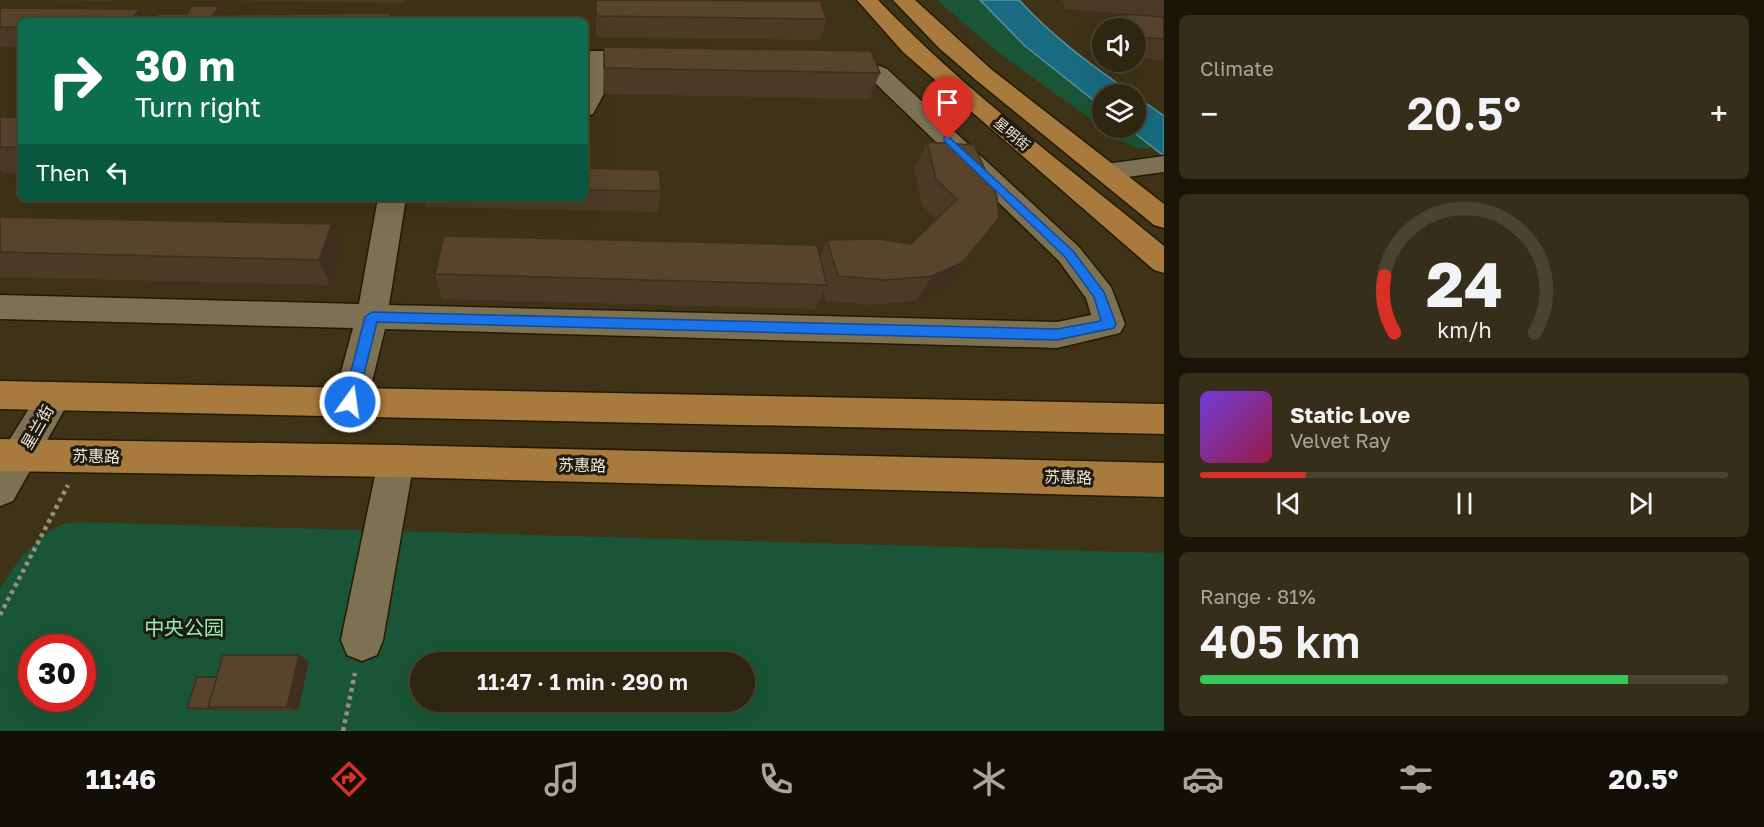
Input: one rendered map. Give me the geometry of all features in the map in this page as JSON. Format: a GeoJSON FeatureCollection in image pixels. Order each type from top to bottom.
{"type":"FeatureCollection","features":[{"type":"Feature","properties":{"kind":"main road","name":"星明街"},"geometry":{"type":"LineString","coordinates":[[867,0],[911,47],[947,80],[1164,262]]}},
{"type":"Feature","properties":{"kind":"main road","name":"星明街"},"geometry":{"type":"LineString","coordinates":[[903,0],[977,69],[1164,218]]}},
{"type":"Feature","properties":{"kind":"main road"},"geometry":{"type":"LineString","coordinates":[[0,395],[1164,419]]}},
{"type":"Feature","properties":{"kind":"main road","name":"苏惠路"},"geometry":{"type":"LineString","coordinates":[[10,455],[396,461],[1164,480]]}},
{"type":"Feature","properties":{"kind":"street"},"geometry":{"type":"LineString","coordinates":[[588,103],[595,88],[591,58],[675,58]]}},
{"type":"Feature","properties":{"kind":"street"},"geometry":{"type":"LineString","coordinates":[[0,308],[1057,335],[1109,324],[1100,296],[1069,254],[879,74],[846,61],[812,60]]}},
{"type":"Feature","properties":{"kind":"street"},"geometry":{"type":"LineString","coordinates":[[1106,172],[1159,164]]}},
{"type":"Feature","properties":{"kind":"street"},"geometry":{"type":"LineString","coordinates":[[350,402],[372,317],[391,201]]}},
{"type":"Feature","properties":{"kind":"street","name":"星兰街"},"geometry":{"type":"LineString","coordinates":[[0,489],[10,455],[55,396]]}},
{"type":"Feature","properties":{"kind":"street"},"geometry":{"type":"LineString","coordinates":[[362,640],[396,461]]}},
{"type":"Feature","properties":{"kind":"path"},"geometry":{"type":"LineString","coordinates":[[0,615],[83,456]]}},
{"type":"Feature","properties":{"kind":"path"},"geometry":{"type":"LineString","coordinates":[[343,731],[362,640]]}},
{"type":"Feature","properties":{"kind":"green space"},"geometry":{"type":"Polygon","coordinates":[[[937,0],[980,0],[1025,46],[1092,99],[1092,121],[995,50],[937,0]]]}},
{"type":"Feature","properties":{"kind":"green space"},"geometry":{"type":"Polygon","coordinates":[[[1116,138],[1141,138],[1153,147],[1140,149],[1116,138]]]}},
{"type":"Feature","properties":{"kind":"green space","name":"中央公园"},"geometry":{"type":"Polygon","coordinates":[[[77,522],[1164,553],[1164,731],[0,731],[0,588],[22,556],[49,531],[62,524],[77,522]]]}},
{"type":"Feature","properties":{"kind":"water"},"geometry":{"type":"Polygon","coordinates":[[[980,0],[1019,0],[1045,26],[1092,65],[1092,72],[1102,72],[1119,84],[1092,84],[1092,99],[1025,46],[980,0]]]}},
{"type":"Feature","properties":{"kind":"water"},"geometry":{"type":"Polygon","coordinates":[[[1146,103],[1164,116],[1164,156],[1141,138],[1146,138],[1146,103]]]}},
{"type":"Feature","properties":{"kind":"building"},"geometry":{"type":"Polygon","coordinates":[[[596,0],[820,1],[827,19],[596,16],[596,0]]]}},
{"type":"Feature","properties":{"kind":"building"},"geometry":{"type":"Polygon","coordinates":[[[192,6],[219,6],[213,15],[391,13],[389,18],[155,18],[158,14],[187,14],[192,6]]]}},
{"type":"Feature","properties":{"kind":"building"},"geometry":{"type":"Polygon","coordinates":[[[0,8],[140,9],[132,18],[18,18],[18,27],[0,27],[0,8]]]}},
{"type":"Feature","properties":{"kind":"building"},"geometry":{"type":"Polygon","coordinates":[[[1124,14],[1164,17],[1164,39],[1146,38],[1146,18],[1127,18],[1124,14]]]}},
{"type":"Feature","properties":{"kind":"building"},"geometry":{"type":"Polygon","coordinates":[[[604,47],[871,51],[880,73],[604,68],[604,47]]]}},
{"type":"Feature","properties":{"kind":"building"},"geometry":{"type":"Polygon","coordinates":[[[0,117],[18,117],[18,147],[0,147],[0,117]]]}},
{"type":"Feature","properties":{"kind":"building"},"geometry":{"type":"Polygon","coordinates":[[[927,142],[974,145],[997,196],[999,218],[963,262],[932,276],[885,280],[838,276],[827,240],[879,239],[911,244],[957,199],[936,179],[927,142]]]}},
{"type":"Feature","properties":{"kind":"building"},"geometry":{"type":"Polygon","coordinates":[[[588,168],[659,170],[661,191],[588,190],[588,168]]]}},
{"type":"Feature","properties":{"kind":"building"},"geometry":{"type":"Polygon","coordinates":[[[0,217],[332,224],[319,260],[0,252],[0,217]]]}},
{"type":"Feature","properties":{"kind":"building"},"geometry":{"type":"Polygon","coordinates":[[[444,236],[817,245],[827,285],[435,274],[444,236]]]}},
{"type":"Feature","properties":{"kind":"building"},"geometry":{"type":"Polygon","coordinates":[[[223,655],[299,655],[287,707],[208,707],[223,655]]]}},
{"type":"Feature","properties":{"kind":"building"},"geometry":{"type":"Polygon","coordinates":[[[197,677],[217,677],[208,707],[215,709],[187,708],[197,677]]]}},
{"type":"Feature","properties":{"kind":"route"},"geometry":{"type":"LineString","coordinates":[[350,402],[372,317],[1057,335],[1109,324],[1100,296],[1069,254],[948,139]]}}]}
